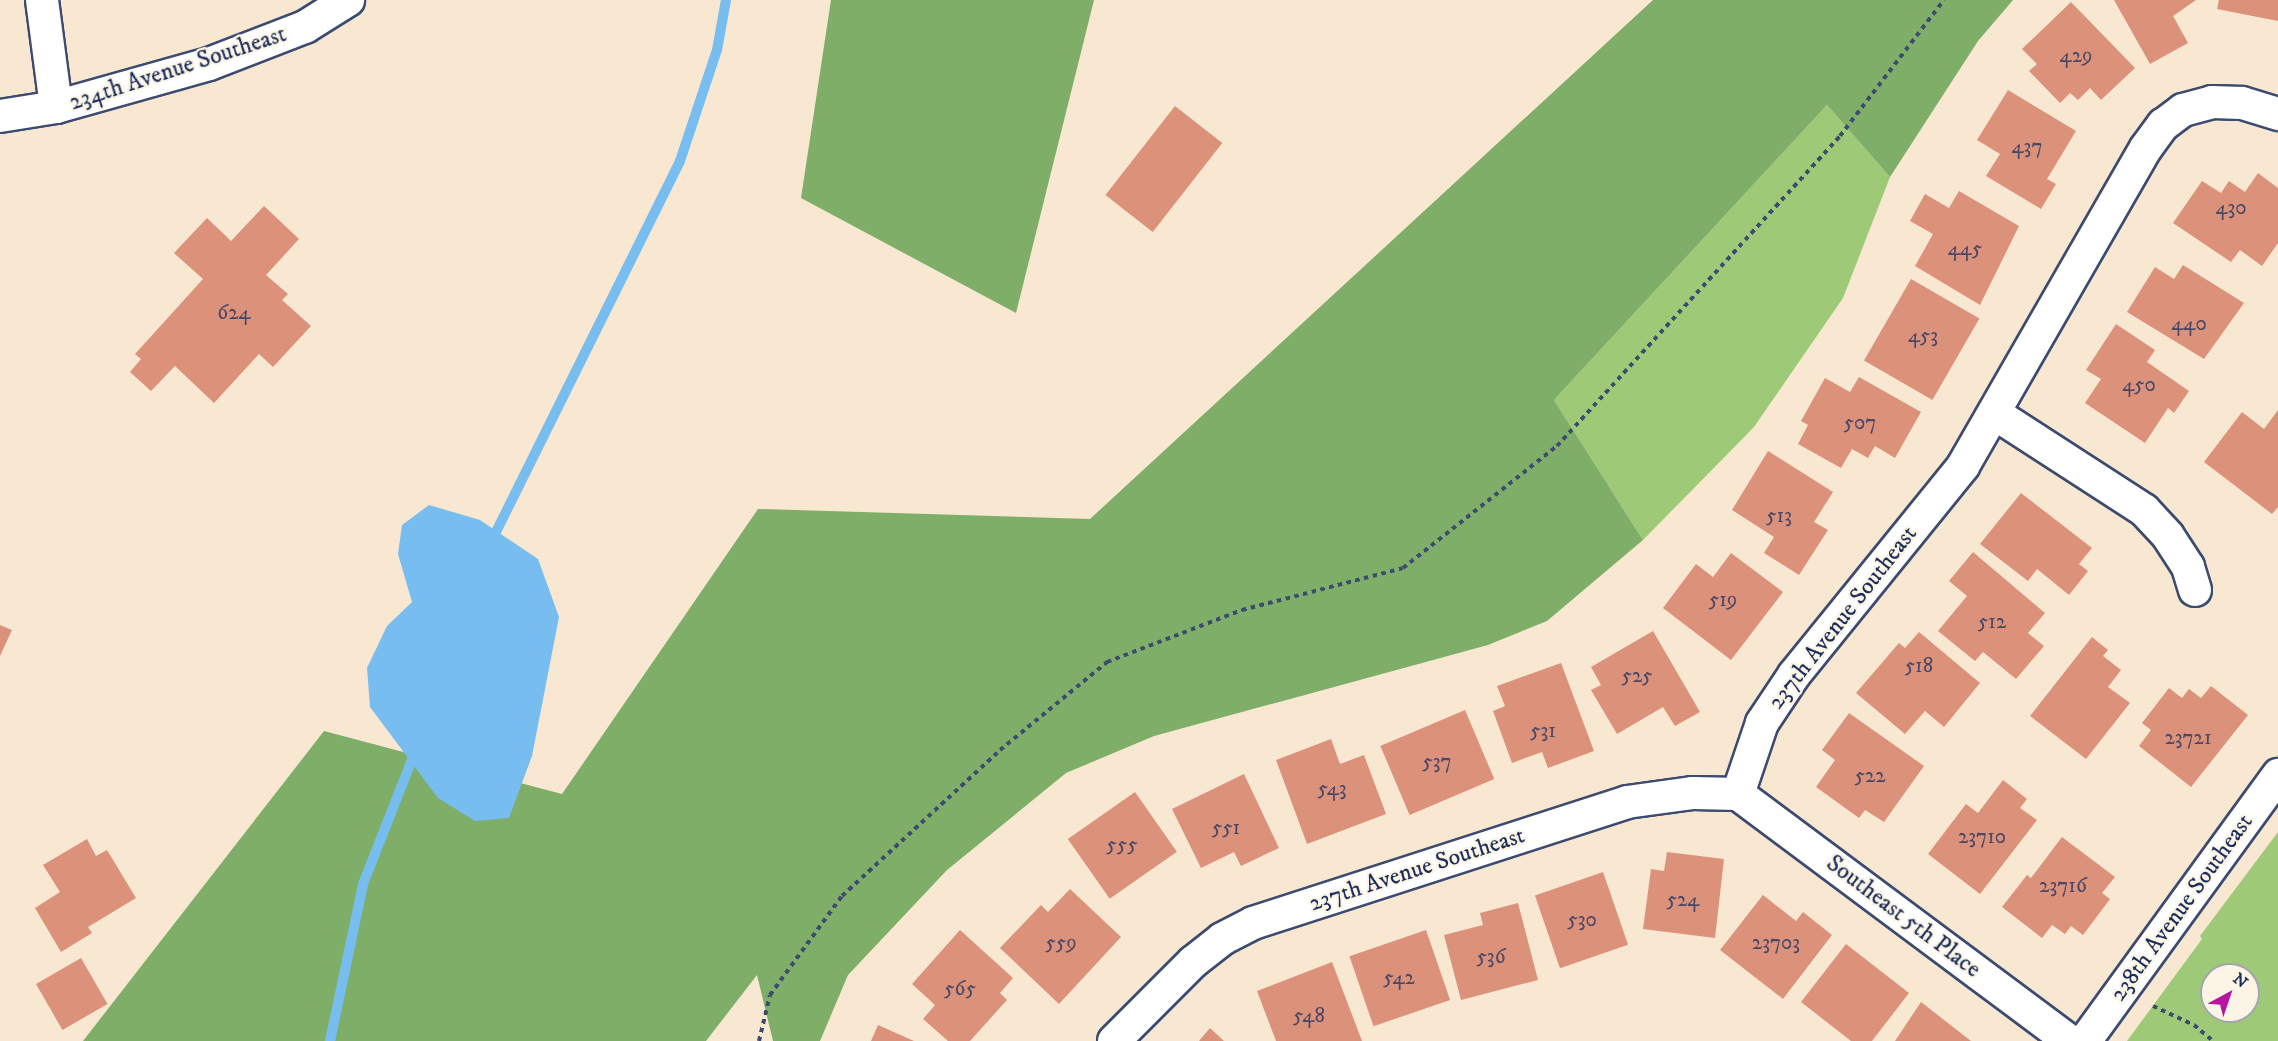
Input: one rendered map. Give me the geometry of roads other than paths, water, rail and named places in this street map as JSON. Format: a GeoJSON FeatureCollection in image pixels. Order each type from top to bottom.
{"type":"FeatureCollection","features":[{"type":"Feature","properties":{"kind":"street"},"geometry":{"type":"LineString","coordinates":[[42,0],[56,107]]}},
{"type":"Feature","properties":{"kind":"street","name":"234th Avenue Southeast"},"geometry":{"type":"LineString","coordinates":[[0,116],[56,107],[210,64],[306,27],[348,0]]}},
{"type":"Feature","properties":{"kind":"street","name":"237th Avenue Southeast"},"geometry":{"type":"LineString","coordinates":[[1114,1041],[1193,962],[1222,939],[1253,923],[1627,802],[1693,793],[1738,794],[1762,723],[1794,675],[1963,466],[2146,148],[2163,125],[2183,110],[2212,102],[2241,103],[2278,114]]}},
{"type":"Feature","properties":{"kind":"street"},"geometry":{"type":"LineString","coordinates":[[1994,413],[2145,510],[2168,536],[2188,567],[2195,590]]}},
{"type":"Feature","properties":{"kind":"street","name":"238th Avenue Southeast"},"geometry":{"type":"LineString","coordinates":[[2085,1041],[2278,775]]}},
{"type":"Feature","properties":{"kind":"street","name":"Southeast 5th Place"},"geometry":{"type":"LineString","coordinates":[[1738,794],[2068,1041]]}},
{"type":"Feature","properties":{"kind":"water"},"geometry":{"type":"Polygon","coordinates":[[[429,505],[480,520],[538,559],[559,617],[532,756],[509,818],[475,821],[438,798],[370,707],[367,668],[387,626],[412,602],[398,554],[402,525],[429,505]]]}},
{"type":"Feature","properties":{"kind":"waterway"},"geometry":{"type":"LineString","coordinates":[[491,542],[680,161],[717,50],[726,0]]}},
{"type":"Feature","properties":{"kind":"waterway"},"geometry":{"type":"LineString","coordinates":[[330,1041],[363,884],[415,752]]}}]}
